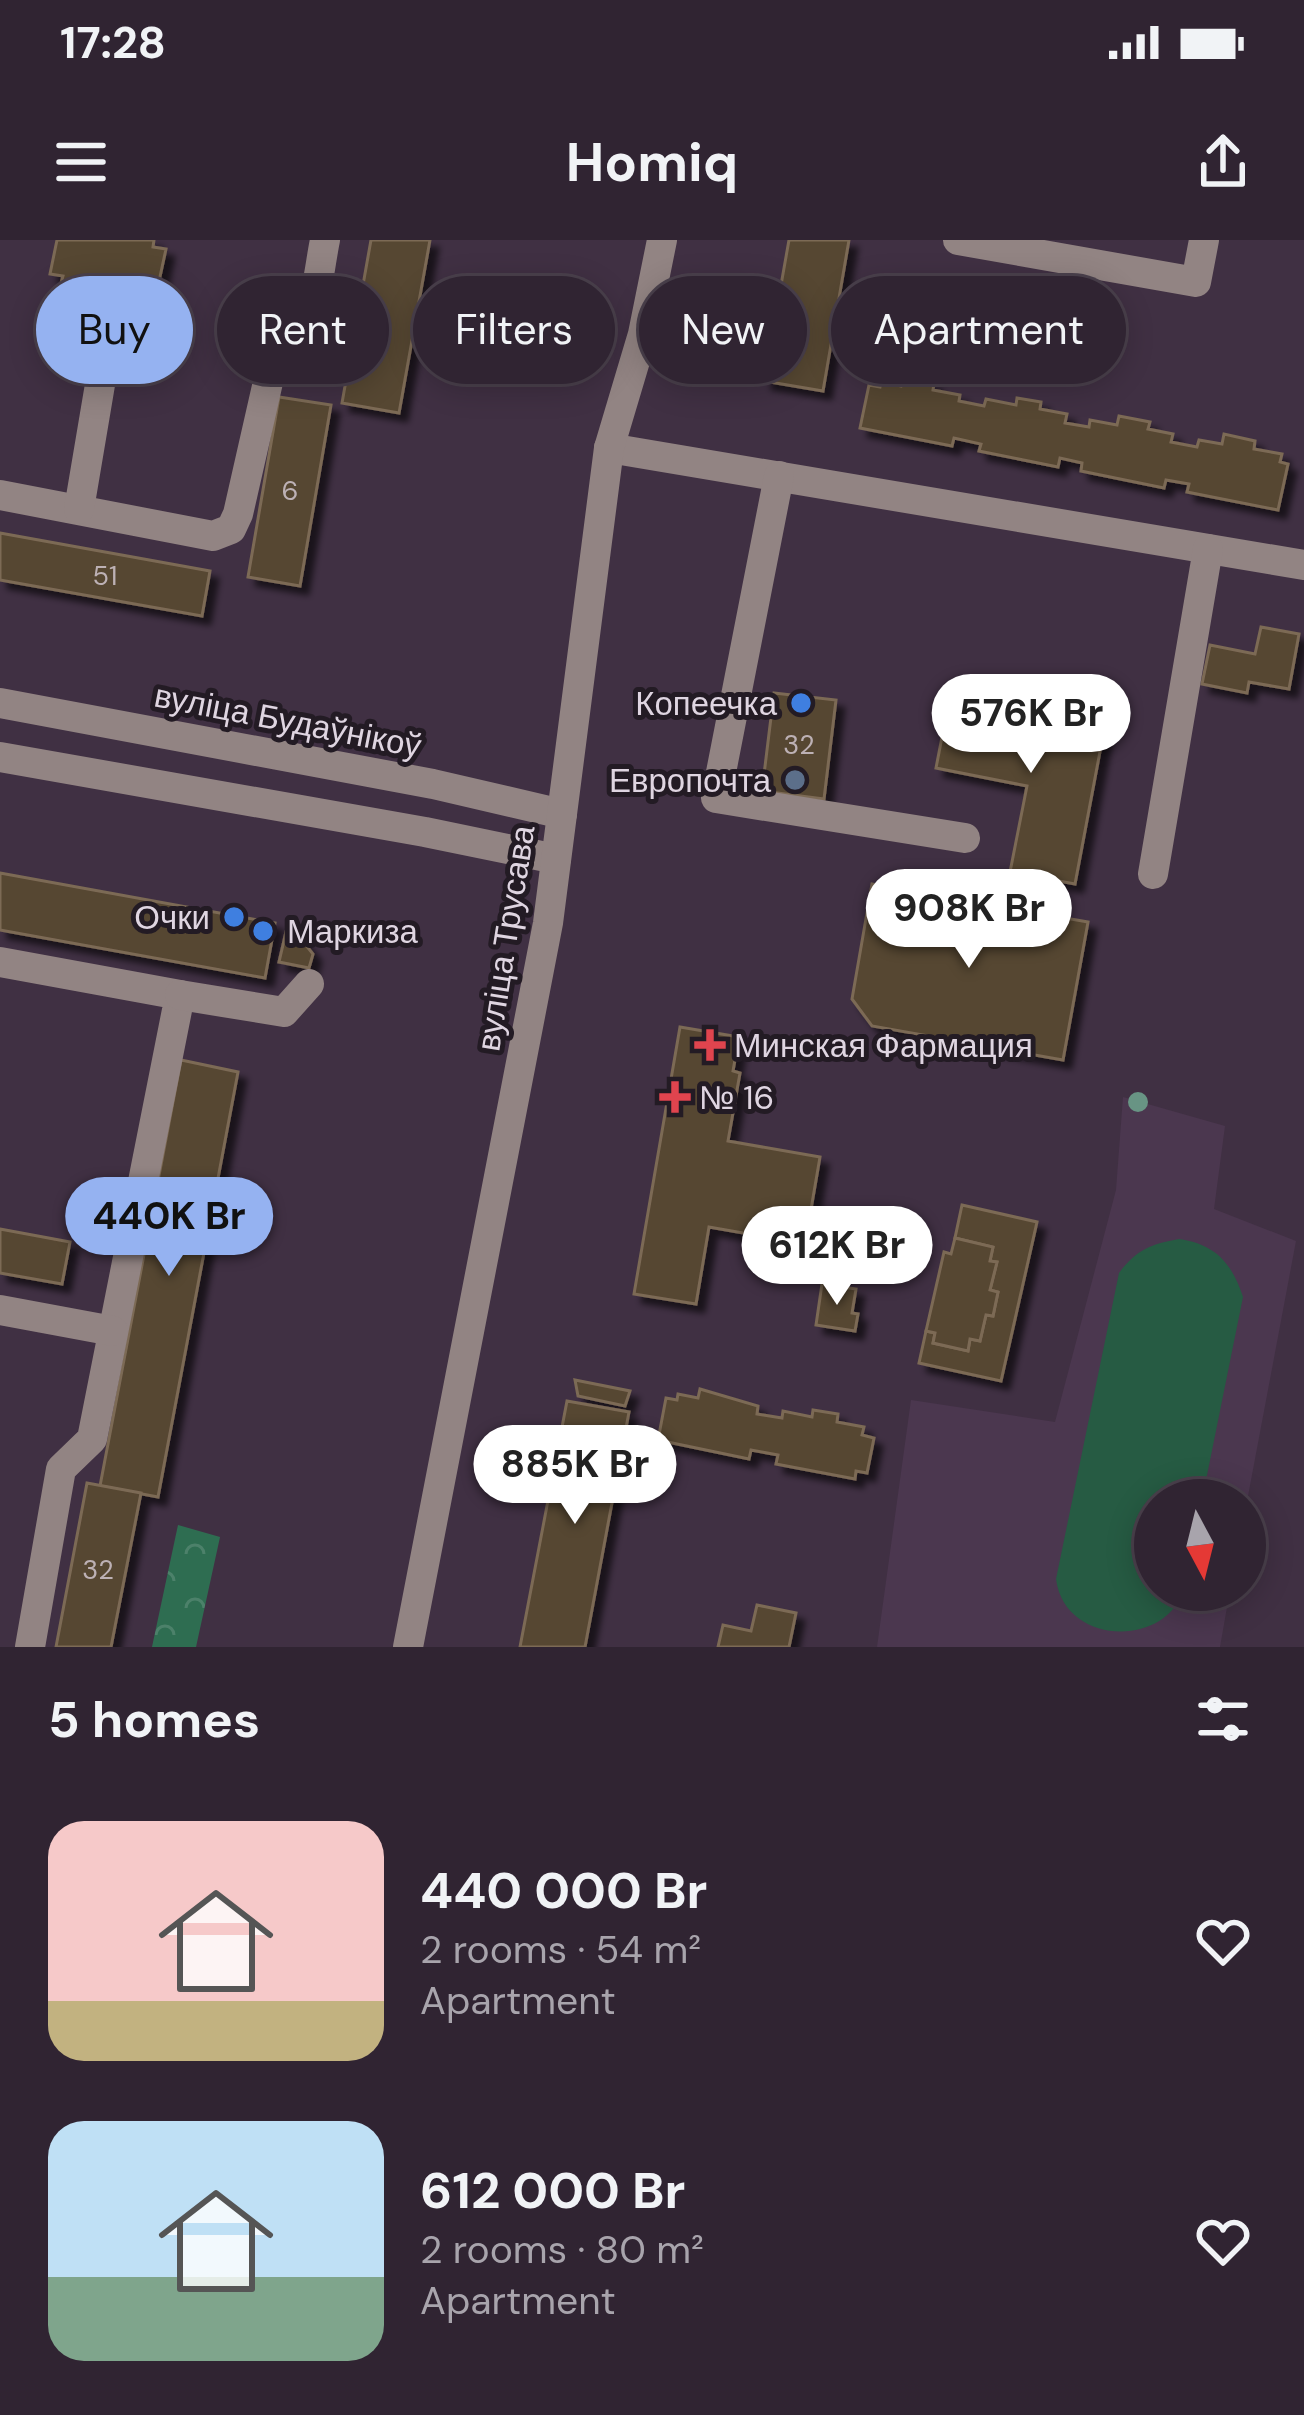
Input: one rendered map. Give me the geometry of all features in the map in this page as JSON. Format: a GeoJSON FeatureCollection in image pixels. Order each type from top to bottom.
{"type":"FeatureCollection","features":[{"type":"Feature","properties":{"kind":"street"},"geometry":{"type":"LineString","coordinates":[[0,495],[214,536],[231,529],[273,360],[280,344],[309,315],[325,240]]}},
{"type":"Feature","properties":{"kind":"street","name":"вуліца Трусава"},"geometry":{"type":"LineString","coordinates":[[408,1647],[548,923],[610,448],[643,334],[662,240]]}},
{"type":"Feature","properties":{"kind":"street"},"geometry":{"type":"LineString","coordinates":[[958,240],[1196,282],[1204,240]]}},
{"type":"Feature","properties":{"kind":"street"},"geometry":{"type":"LineString","coordinates":[[79,509],[100,384]]}},
{"type":"Feature","properties":{"kind":"street"},"geometry":{"type":"LineString","coordinates":[[610,448],[1304,565]]}},
{"type":"Feature","properties":{"kind":"street"},"geometry":{"type":"LineString","coordinates":[[779,476],[716,798],[965,838]]}},
{"type":"Feature","properties":{"kind":"street"},"geometry":{"type":"LineString","coordinates":[[1153,874],[1208,549]]}},
{"type":"Feature","properties":{"kind":"street","name":"вуліца Будаўнікоў"},"geometry":{"type":"LineString","coordinates":[[0,703],[434,784],[562,814]]}},
{"type":"Feature","properties":{"kind":"street"},"geometry":{"type":"LineString","coordinates":[[0,757],[556,859]]}},
{"type":"Feature","properties":{"kind":"street"},"geometry":{"type":"LineString","coordinates":[[0,962],[284,1012],[309,984]]}},
{"type":"Feature","properties":{"kind":"street"},"geometry":{"type":"LineString","coordinates":[[30,1647],[61,1469],[92,1439],[180,995]]}},
{"type":"Feature","properties":{"kind":"street"},"geometry":{"type":"LineString","coordinates":[[0,1310],[113,1330]]}},
{"type":"Feature","properties":{"kind":"shaded area"},"geometry":{"type":"Polygon","coordinates":[[[1123,1097],[1225,1126],[1214,1209],[1296,1241],[1251,1479],[1134,1479],[1134,1611],[1226,1611],[1220,1647],[877,1647],[911,1400],[1055,1422],[1116,1190],[1123,1097]]]}},
{"type":"Feature","properties":{"kind":"green space"},"geometry":{"type":"Polygon","coordinates":[[[1179,1239],[1203,1245],[1220,1257],[1243,1297],[1206,1479],[1134,1479],[1134,1611],[1171,1611],[1158,1622],[1117,1631],[1077,1617],[1063,1601],[1056,1579],[1119,1273],[1145,1249],[1179,1239]]]}},
{"type":"Feature","properties":{"kind":"green space"},"geometry":{"type":"Polygon","coordinates":[[[178,1525],[220,1537],[196,1647],[152,1647],[178,1525]]]}},
{"type":"Feature","properties":{"kind":"building"},"geometry":{"type":"Polygon","coordinates":[[[57,240],[154,240],[153,247],[166,249],[160,276],[50,274],[57,240]]]}},
{"type":"Feature","properties":{"kind":"building"},"geometry":{"type":"Polygon","coordinates":[[[371,240],[430,240],[424,276],[413,276],[413,335],[399,413],[342,403],[345,384],[389,384],[389,276],[365,276],[371,240]]]}},
{"type":"Feature","properties":{"kind":"building"},"geometry":{"type":"Polygon","coordinates":[[[789,240],[849,240],[843,276],[831,276],[831,345],[823,391],[782,384],[807,384],[807,276],[783,276],[789,240]]]}},
{"type":"Feature","properties":{"kind":"building"},"geometry":{"type":"Polygon","coordinates":[[[934,384],[933,390],[984,406],[986,399],[1016,405],[1017,398],[1041,402],[1040,409],[1067,414],[1065,423],[1089,427],[1090,420],[1117,425],[1119,416],[1150,422],[1148,429],[1173,434],[1171,442],[1197,447],[1199,440],[1222,444],[1224,434],[1255,441],[1254,449],[1282,454],[1280,462],[1288,464],[1278,510],[1187,492],[1189,484],[1166,480],[1164,488],[1081,471],[1082,463],[1060,458],[1058,467],[979,451],[981,444],[954,438],[952,446],[860,428],[869,385],[934,384]]]}},
{"type":"Feature","properties":{"kind":"building"},"geometry":{"type":"Polygon","coordinates":[[[279,397],[331,405],[300,586],[248,577],[279,397]]]}},
{"type":"Feature","properties":{"kind":"building"},"geometry":{"type":"Polygon","coordinates":[[[0,533],[210,571],[202,616],[0,580],[0,533]]]}},
{"type":"Feature","properties":{"kind":"building"},"geometry":{"type":"Polygon","coordinates":[[[1261,627],[1299,634],[1289,689],[1249,682],[1247,693],[1202,684],[1210,645],[1255,654],[1261,627]]]}},
{"type":"Feature","properties":{"kind":"building"},"geometry":{"type":"Polygon","coordinates":[[[774,693],[836,700],[824,799],[762,791],[774,693]]]}},
{"type":"Feature","properties":{"kind":"building"},"geometry":{"type":"Polygon","coordinates":[[[950,696],[1105,725],[1075,884],[1010,872],[1027,786],[936,768],[950,696]]]}},
{"type":"Feature","properties":{"kind":"building"},"geometry":{"type":"Polygon","coordinates":[[[0,873],[275,923],[265,978],[0,930],[0,873]]]}},
{"type":"Feature","properties":{"kind":"building"},"geometry":{"type":"Polygon","coordinates":[[[872,884],[1088,922],[1063,1060],[872,1026],[852,999],[872,884]]]}},
{"type":"Feature","properties":{"kind":"building"},"geometry":{"type":"Polygon","coordinates":[[[286,932],[301,939],[313,954],[309,968],[279,962],[286,932]]]}},
{"type":"Feature","properties":{"kind":"building"},"geometry":{"type":"Polygon","coordinates":[[[680,1027],[739,1037],[733,1071],[740,1073],[728,1141],[820,1157],[805,1244],[709,1227],[696,1304],[634,1294],[680,1027]]]}},
{"type":"Feature","properties":{"kind":"building"},"geometry":{"type":"Polygon","coordinates":[[[181,1060],[238,1072],[158,1497],[100,1486],[181,1060]]]}},
{"type":"Feature","properties":{"kind":"building"},"geometry":{"type":"Polygon","coordinates":[[[962,1205],[1037,1222],[1001,1381],[919,1363],[926,1331],[935,1333],[933,1343],[968,1351],[970,1339],[980,1341],[986,1315],[993,1316],[998,1292],[990,1290],[997,1262],[990,1261],[993,1247],[955,1238],[962,1205]]]}},
{"type":"Feature","properties":{"kind":"building"},"geometry":{"type":"Polygon","coordinates":[[[0,1229],[70,1242],[62,1284],[0,1273],[0,1229]]]}},
{"type":"Feature","properties":{"kind":"building"},"geometry":{"type":"Polygon","coordinates":[[[955,1238],[993,1247],[990,1261],[997,1262],[990,1290],[998,1292],[993,1316],[986,1315],[980,1341],[970,1339],[968,1351],[933,1343],[935,1333],[926,1331],[944,1252],[951,1254],[955,1238]]]}},
{"type":"Feature","properties":{"kind":"building"},"geometry":{"type":"Polygon","coordinates":[[[822,1284],[856,1289],[855,1331],[816,1325],[822,1284]]]}},
{"type":"Feature","properties":{"kind":"building"},"geometry":{"type":"Polygon","coordinates":[[[575,1380],[630,1391],[625,1406],[578,1396],[575,1380]]]}},
{"type":"Feature","properties":{"kind":"building"},"geometry":{"type":"Polygon","coordinates":[[[700,1389],[758,1406],[757,1414],[782,1418],[783,1411],[812,1417],[813,1410],[838,1414],[837,1422],[864,1427],[862,1435],[874,1438],[867,1473],[856,1471],[855,1479],[776,1464],[778,1455],[751,1450],[749,1459],[658,1440],[666,1398],[677,1400],[678,1394],[698,1398],[700,1389]]]}},
{"type":"Feature","properties":{"kind":"building"},"geometry":{"type":"Polygon","coordinates":[[[567,1401],[629,1412],[585,1647],[520,1647],[567,1401]]]}},
{"type":"Feature","properties":{"kind":"building"},"geometry":{"type":"Polygon","coordinates":[[[87,1483],[141,1493],[111,1647],[56,1647],[87,1483]]]}},
{"type":"Feature","properties":{"kind":"building"},"geometry":{"type":"Polygon","coordinates":[[[757,1605],[796,1613],[789,1647],[718,1647],[723,1625],[751,1631],[757,1605]]]}},
{"type":"Feature","properties":{"kind":"place","name":"Копеечка"},"geometry":{"type":"Point","coordinates":[801,703]}},
{"type":"Feature","properties":{"kind":"place","name":"Европочта"},"geometry":{"type":"Point","coordinates":[795,780]}},
{"type":"Feature","properties":{"kind":"place","name":"Очки"},"geometry":{"type":"Point","coordinates":[234,917]}},
{"type":"Feature","properties":{"kind":"place","name":"Маркиза"},"geometry":{"type":"Point","coordinates":[263,931]}},
{"type":"Feature","properties":{"kind":"place","name":"Минская Фармация"},"geometry":{"type":"Point","coordinates":[710,1045]}},
{"type":"Feature","properties":{"kind":"place","name":"№ 16"},"geometry":{"type":"Point","coordinates":[675,1097]}}]}
